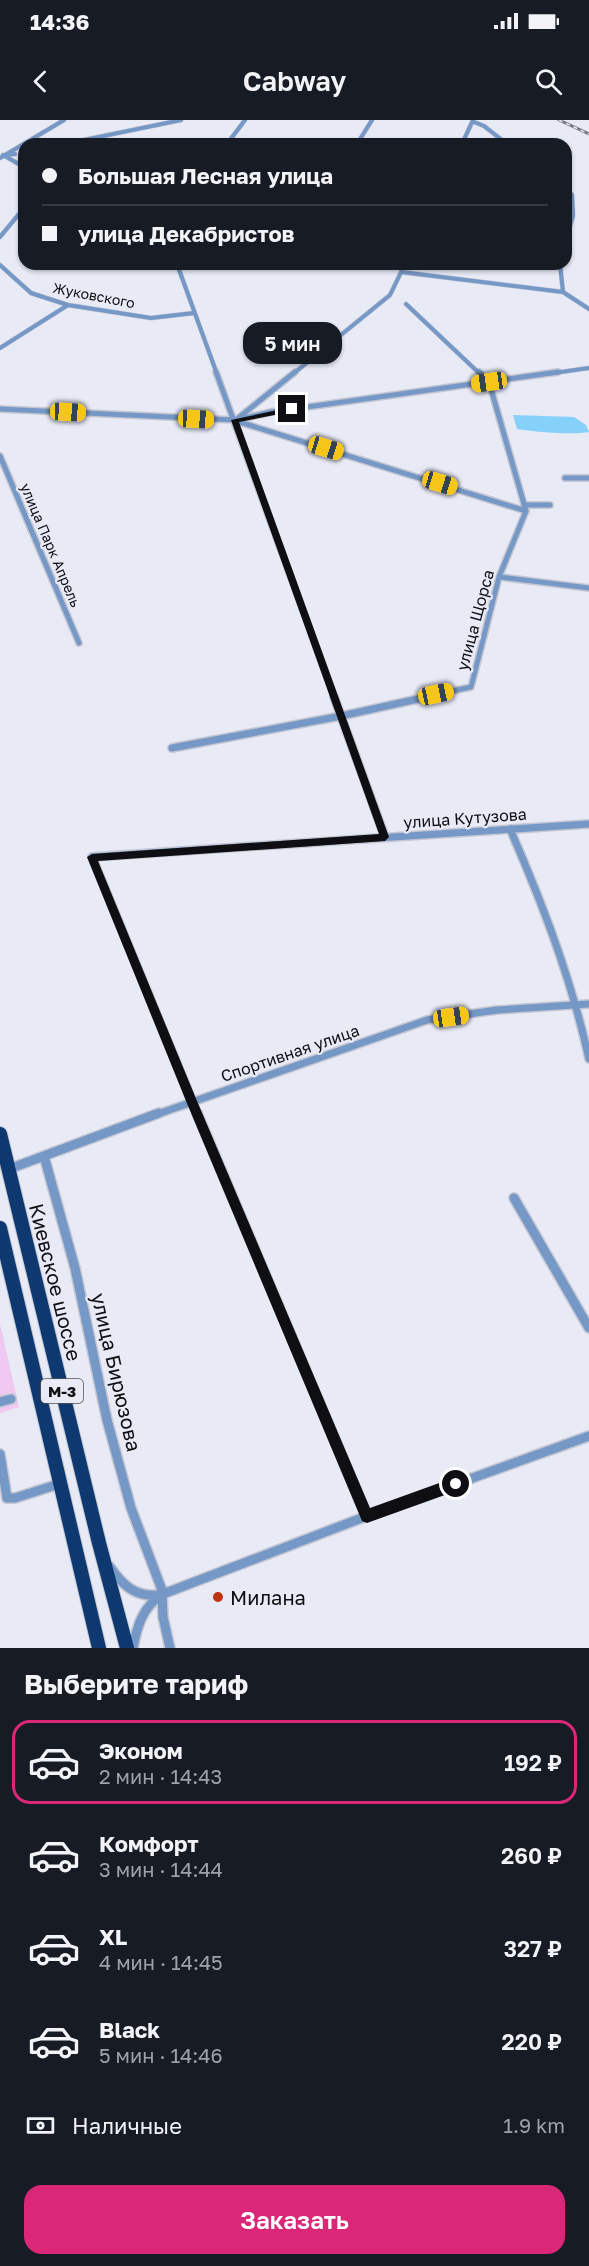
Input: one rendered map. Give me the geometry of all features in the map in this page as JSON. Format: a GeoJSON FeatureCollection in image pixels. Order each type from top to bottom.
{"type":"FeatureCollection","features":[{"type":"Feature","properties":{"kind":"highway","name":"Киевское шоссе"},"geometry":{"type":"LineString","coordinates":[[0,1134],[99,1543],[127,1648]]}},
{"type":"Feature","properties":{"kind":"highway","name":"М-3"},"geometry":{"type":"LineString","coordinates":[[0,1227],[99,1648]]}},
{"type":"Feature","properties":{"kind":"street"},"geometry":{"type":"LineString","coordinates":[[33,138],[64,120]]}},
{"type":"Feature","properties":{"kind":"street"},"geometry":{"type":"LineString","coordinates":[[94,138],[181,120]]}},
{"type":"Feature","properties":{"kind":"street"},"geometry":{"type":"LineString","coordinates":[[232,138],[245,120]]}},
{"type":"Feature","properties":{"kind":"street"},"geometry":{"type":"LineString","coordinates":[[361,138],[372,120]]}},
{"type":"Feature","properties":{"kind":"street"},"geometry":{"type":"LineString","coordinates":[[465,138],[474,121],[499,138]]}},
{"type":"Feature","properties":{"kind":"street"},"geometry":{"type":"LineString","coordinates":[[2,156],[18,147]]}},
{"type":"Feature","properties":{"kind":"street"},"geometry":{"type":"LineString","coordinates":[[2,156],[15,154]]}},
{"type":"Feature","properties":{"kind":"street"},"geometry":{"type":"LineString","coordinates":[[2,156],[18,164]]}},
{"type":"Feature","properties":{"kind":"street"},"geometry":{"type":"LineString","coordinates":[[572,212],[573,216]]}},
{"type":"Feature","properties":{"kind":"street"},"geometry":{"type":"LineString","coordinates":[[0,237],[18,215]]}},
{"type":"Feature","properties":{"kind":"street","name":"Жуковского"},"geometry":{"type":"LineString","coordinates":[[0,265],[31,293],[68,305],[151,318],[194,313]]}},
{"type":"Feature","properties":{"kind":"street"},"geometry":{"type":"LineString","coordinates":[[179,270],[385,837]]}},
{"type":"Feature","properties":{"kind":"street"},"geometry":{"type":"LineString","coordinates":[[561,270],[563,292]]}},
{"type":"Feature","properties":{"kind":"street"},"geometry":{"type":"LineString","coordinates":[[235,420],[390,295],[401,272],[563,292],[589,309]]}},
{"type":"Feature","properties":{"kind":"street"},"geometry":{"type":"LineString","coordinates":[[406,304],[489,382],[525,508]]}},
{"type":"Feature","properties":{"kind":"street"},"geometry":{"type":"LineString","coordinates":[[0,348],[68,305]]}},
{"type":"Feature","properties":{"kind":"street"},"geometry":{"type":"LineString","coordinates":[[235,420],[271,412],[589,368]]}},
{"type":"Feature","properties":{"kind":"street"},"geometry":{"type":"LineString","coordinates":[[0,409],[235,420],[525,508],[550,505]]}},
{"type":"Feature","properties":{"kind":"street","name":"улица Парк Апрель"},"geometry":{"type":"LineString","coordinates":[[0,456],[79,643]]}},
{"type":"Feature","properties":{"kind":"street"},"geometry":{"type":"LineString","coordinates":[[565,478],[589,478]]}},
{"type":"Feature","properties":{"kind":"street","name":"улица Щорса"},"geometry":{"type":"LineString","coordinates":[[172,748],[341,716],[471,687],[499,577],[525,508]]}},
{"type":"Feature","properties":{"kind":"street"},"geometry":{"type":"LineString","coordinates":[[499,577],[589,588]]}},
{"type":"Feature","properties":{"kind":"street","name":"улица Кутузова"},"geometry":{"type":"LineString","coordinates":[[192,1101],[92,857],[589,824]]}},
{"type":"Feature","properties":{"kind":"street"},"geometry":{"type":"LineString","coordinates":[[510,829],[544,906],[577,1005],[589,1059]]}},
{"type":"Feature","properties":{"kind":"street","name":"Спортивная улица"},"geometry":{"type":"LineString","coordinates":[[9,1169],[192,1101],[427,1020],[497,1010],[589,1004]]}},
{"type":"Feature","properties":{"kind":"street"},"geometry":{"type":"LineString","coordinates":[[192,1101],[367,1516]]}},
{"type":"Feature","properties":{"kind":"street","name":"улица Бирюзова"},"geometry":{"type":"LineString","coordinates":[[44,1156],[75,1268],[107,1420],[131,1508],[162,1594],[163,1617],[170,1648]]}},
{"type":"Feature","properties":{"kind":"street"},"geometry":{"type":"LineString","coordinates":[[514,1198],[589,1328]]}},
{"type":"Feature","properties":{"kind":"street"},"geometry":{"type":"LineString","coordinates":[[0,1402],[11,1399]]}},
{"type":"Feature","properties":{"kind":"street"},"geometry":{"type":"LineString","coordinates":[[133,1648],[144,1612],[153,1599],[162,1594],[367,1516],[589,1436]]}},
{"type":"Feature","properties":{"kind":"street"},"geometry":{"type":"LineString","coordinates":[[0,1454],[7,1498],[59,1484]]}},
{"type":"Feature","properties":{"kind":"street"},"geometry":{"type":"LineString","coordinates":[[99,1543],[116,1577],[131,1592],[147,1596],[162,1594]]}},
{"type":"Feature","properties":{"kind":"shaded area"},"geometry":{"type":"Polygon","coordinates":[[[0,1324],[19,1407],[0,1413],[0,1324]]]}},
{"type":"Feature","properties":{"kind":"water"},"geometry":{"type":"Polygon","coordinates":[[[513,415],[574,417],[586,425],[589,432],[554,433],[517,429],[513,415]]]}},
{"type":"Feature","properties":{"kind":"railway"},"geometry":{"type":"LineString","coordinates":[[559,120],[589,134]]}},
{"type":"Feature","properties":{"kind":"place","name":"Милана"},"geometry":{"type":"Point","coordinates":[218,1597]}},
{"type":"Feature","properties":{"kind":"route"},"geometry":{"type":"LineString","coordinates":[[292,409],[235,420],[385,837],[92,857],[367,1516],[456,1484]]}}]}
